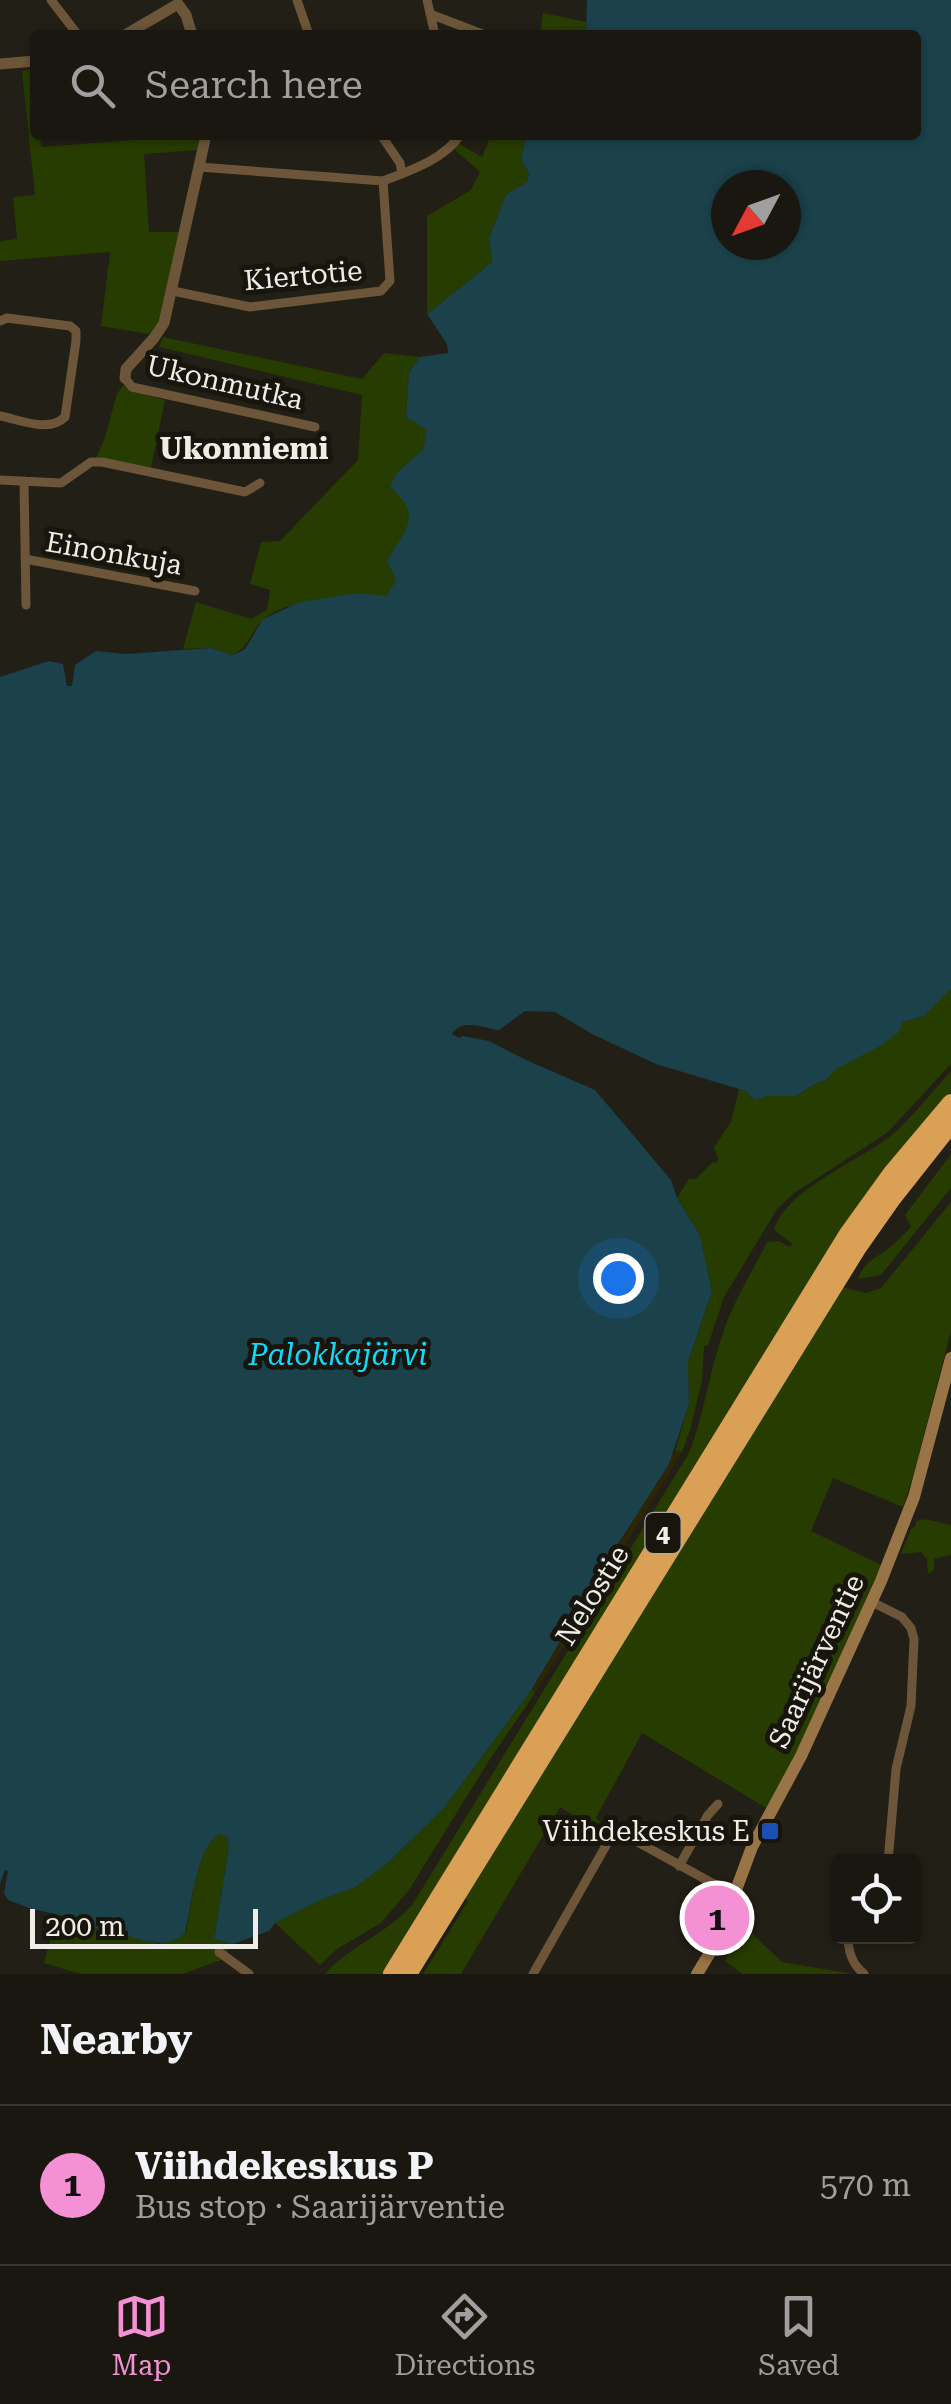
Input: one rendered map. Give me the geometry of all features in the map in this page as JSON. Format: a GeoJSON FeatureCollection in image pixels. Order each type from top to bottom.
{"type":"FeatureCollection","features":[{"type":"Feature","properties":{"kind":"highway","name":"Nelostie"},"geometry":{"type":"LineString","coordinates":[[392,1974],[848,1234],[892,1173],[951,1103]]}},
{"type":"Feature","properties":{"kind":"highway","name":"Nelostie"},"geometry":{"type":"LineString","coordinates":[[408,1974],[849,1260],[890,1200],[951,1124]]}},
{"type":"Feature","properties":{"kind":"main road","name":"Saarijärventie"},"geometry":{"type":"LineString","coordinates":[[697,1974],[717,1941],[752,1847],[802,1756],[872,1602],[914,1497],[951,1358]]}},
{"type":"Feature","properties":{"kind":"street"},"geometry":{"type":"LineString","coordinates":[[51,0],[74,30]]}},
{"type":"Feature","properties":{"kind":"street"},"geometry":{"type":"LineString","coordinates":[[297,0],[308,30]]}},
{"type":"Feature","properties":{"kind":"street"},"geometry":{"type":"LineString","coordinates":[[427,0],[434,30]]}},
{"type":"Feature","properties":{"kind":"street"},"geometry":{"type":"LineString","coordinates":[[134,30],[178,1],[190,30]]}},
{"type":"Feature","properties":{"kind":"street"},"geometry":{"type":"LineString","coordinates":[[430,14],[472,30]]}},
{"type":"Feature","properties":{"kind":"street"},"geometry":{"type":"LineString","coordinates":[[0,64],[30,61]]}},
{"type":"Feature","properties":{"kind":"street"},"geometry":{"type":"LineString","coordinates":[[125,378],[126,369],[164,323],[205,140]]}},
{"type":"Feature","properties":{"kind":"street"},"geometry":{"type":"LineString","coordinates":[[384,140],[400,163],[402,174]]}},
{"type":"Feature","properties":{"kind":"street"},"geometry":{"type":"LineString","coordinates":[[199,167],[383,181],[452,147],[457,140]]}},
{"type":"Feature","properties":{"kind":"street","name":"Kiertotie"},"geometry":{"type":"LineString","coordinates":[[172,292],[250,307],[382,291],[390,281],[383,181]]}},
{"type":"Feature","properties":{"kind":"street"},"geometry":{"type":"LineString","coordinates":[[0,322],[7,318],[70,326],[76,331],[65,416],[59,423],[50,426],[0,416]]}},
{"type":"Feature","properties":{"kind":"street","name":"Ukonmutka"},"geometry":{"type":"LineString","coordinates":[[125,378],[132,387],[316,427]]}},
{"type":"Feature","properties":{"kind":"street"},"geometry":{"type":"LineString","coordinates":[[0,480],[61,482],[91,462],[102,462],[245,492],[260,484]]}},
{"type":"Feature","properties":{"kind":"street"},"geometry":{"type":"LineString","coordinates":[[24,482],[26,605]]}},
{"type":"Feature","properties":{"kind":"street","name":"Einonkuja"},"geometry":{"type":"LineString","coordinates":[[25,559],[195,590]]}},
{"type":"Feature","properties":{"kind":"street"},"geometry":{"type":"LineString","coordinates":[[872,1602],[902,1617],[914,1639],[911,1706],[896,1769],[889,1854]]}},
{"type":"Feature","properties":{"kind":"street"},"geometry":{"type":"LineString","coordinates":[[679,1866],[718,1804]]}},
{"type":"Feature","properties":{"kind":"street"},"geometry":{"type":"LineString","coordinates":[[533,1974],[616,1833],[734,1896]]}},
{"type":"Feature","properties":{"kind":"street"},"geometry":{"type":"LineString","coordinates":[[849,1944],[850,1954],[864,1974]]}},
{"type":"Feature","properties":{"kind":"street"},"geometry":{"type":"LineString","coordinates":[[220,1952],[250,1974]]}},
{"type":"Feature","properties":{"kind":"green space"},"geometry":{"type":"Polygon","coordinates":[[[543,13],[586,22],[586,30],[541,30],[543,13]]]}},
{"type":"Feature","properties":{"kind":"green space"},"geometry":{"type":"Polygon","coordinates":[[[30,70],[30,140],[40,140],[41,147],[199,140],[197,150],[144,154],[149,232],[181,232],[159,321],[150,334],[101,326],[110,252],[0,261],[0,241],[17,239],[13,197],[35,195],[22,71],[30,70]]]}},
{"type":"Feature","properties":{"kind":"green space"},"geometry":{"type":"Polygon","coordinates":[[[489,140],[525,140],[521,158],[529,174],[527,182],[506,196],[489,238],[492,262],[427,314],[427,216],[471,190],[480,172],[452,147],[456,142],[482,157],[489,140]]]}},
{"type":"Feature","properties":{"kind":"green space"},"geometry":{"type":"Polygon","coordinates":[[[163,337],[362,379],[384,353],[420,357],[409,372],[406,416],[428,429],[423,449],[397,473],[422,509],[400,600],[290,606],[263,620],[233,655],[211,648],[183,649],[196,602],[251,619],[267,610],[270,590],[250,584],[261,542],[280,541],[358,460],[362,395],[159,347],[163,337]]]}},
{"type":"Feature","properties":{"kind":"green space"},"geometry":{"type":"Polygon","coordinates":[[[124,384],[130,390],[165,400],[151,468],[96,458],[117,394],[124,384]]]}},
{"type":"Feature","properties":{"kind":"green space"},"geometry":{"type":"Polygon","coordinates":[[[951,989],[951,1064],[887,1133],[793,1194],[777,1209],[724,1297],[708,1345],[704,1346],[702,1380],[691,1427],[682,1452],[675,1451],[689,1404],[688,1362],[712,1291],[700,1235],[677,1198],[689,1179],[696,1179],[713,1162],[717,1163],[714,1147],[731,1122],[739,1089],[755,1100],[796,1096],[826,1080],[835,1069],[877,1048],[903,1022],[924,1016],[951,989]]]}},
{"type":"Feature","properties":{"kind":"green space"},"geometry":{"type":"Polygon","coordinates":[[[951,1071],[951,1092],[890,1164],[383,1974],[325,1974],[393,1923],[414,1902],[689,1453],[718,1348],[737,1298],[767,1242],[779,1241],[789,1247],[793,1244],[774,1230],[781,1215],[808,1189],[893,1134],[951,1071]]]}},
{"type":"Feature","properties":{"kind":"green space"},"geometry":{"type":"Polygon","coordinates":[[[951,1154],[951,1188],[881,1275],[858,1279],[868,1263],[911,1227],[905,1215],[951,1154]]]}},
{"type":"Feature","properties":{"kind":"green space"},"geometry":{"type":"Polygon","coordinates":[[[951,1202],[951,1331],[914,1473],[903,1507],[833,1478],[811,1531],[881,1565],[768,1809],[642,1733],[596,1818],[609,1828],[602,1833],[560,1807],[461,1974],[423,1974],[468,1901],[464,1897],[842,1287],[866,1293],[881,1288],[951,1202]]]}},
{"type":"Feature","properties":{"kind":"green space"},"geometry":{"type":"Polygon","coordinates":[[[917,1521],[951,1525],[951,1555],[934,1559],[934,1570],[928,1574],[927,1559],[921,1552],[901,1554],[911,1529],[917,1521]]]}},
{"type":"Feature","properties":{"kind":"green space"},"geometry":{"type":"Polygon","coordinates":[[[532,1689],[535,1693],[409,1890],[381,1923],[337,1949],[320,1965],[275,1923],[390,1861],[445,1807],[532,1689]]]}},
{"type":"Feature","properties":{"kind":"green space"},"geometry":{"type":"Polygon","coordinates":[[[219,1834],[227,1837],[229,1846],[214,1939],[233,1944],[221,1960],[182,1974],[81,1974],[44,1963],[57,1914],[71,1925],[95,1926],[159,1944],[186,1933],[200,1864],[211,1841],[219,1834]]]}},
{"type":"Feature","properties":{"kind":"green space"},"geometry":{"type":"Polygon","coordinates":[[[742,1924],[782,1962],[854,1974],[742,1974],[725,1961],[742,1924]]]}},
{"type":"Feature","properties":{"kind":"sand"},"geometry":{"type":"Polygon","coordinates":[[[675,1451],[682,1452],[535,1693],[532,1689],[675,1451]]]}},
{"type":"Feature","properties":{"kind":"water","name":"Palokkajärvi"},"geometry":{"type":"Polygon","coordinates":[[[587,0],[951,0],[951,989],[924,1016],[903,1022],[898,1033],[836,1069],[826,1080],[796,1096],[755,1100],[739,1089],[656,1064],[555,1012],[525,1011],[499,1030],[473,1025],[456,1029],[452,1034],[459,1038],[489,1041],[595,1090],[671,1180],[677,1198],[700,1235],[712,1291],[688,1362],[689,1404],[669,1464],[532,1689],[445,1807],[390,1861],[354,1888],[322,1899],[275,1923],[269,1931],[233,1944],[214,1939],[229,1847],[227,1837],[219,1834],[211,1841],[200,1864],[185,1933],[161,1943],[108,1930],[82,1930],[64,1916],[8,1900],[4,1893],[8,1871],[5,1870],[0,1884],[0,677],[49,661],[63,664],[67,686],[72,686],[75,665],[96,651],[125,654],[211,648],[233,655],[245,649],[263,619],[300,602],[358,593],[387,596],[396,580],[387,561],[406,528],[409,514],[406,504],[390,486],[397,473],[423,449],[427,430],[406,417],[409,372],[420,357],[448,353],[447,344],[427,314],[492,262],[489,238],[506,195],[527,182],[529,174],[521,158],[525,140],[921,140],[921,30],[586,30],[587,0]]]}},
{"type":"Feature","properties":{"kind":"place","name":"Viihdekeskus E"},"geometry":{"type":"Point","coordinates":[770,1831]}},
{"type":"Feature","properties":{"kind":"place","name":"Viihdekeskus P"},"geometry":{"type":"Point","coordinates":[717,1918]}},
{"type":"Feature","properties":{"kind":"district","name":"Ukonniemi"},"geometry":{"type":"Point","coordinates":[244,449]}}]}
